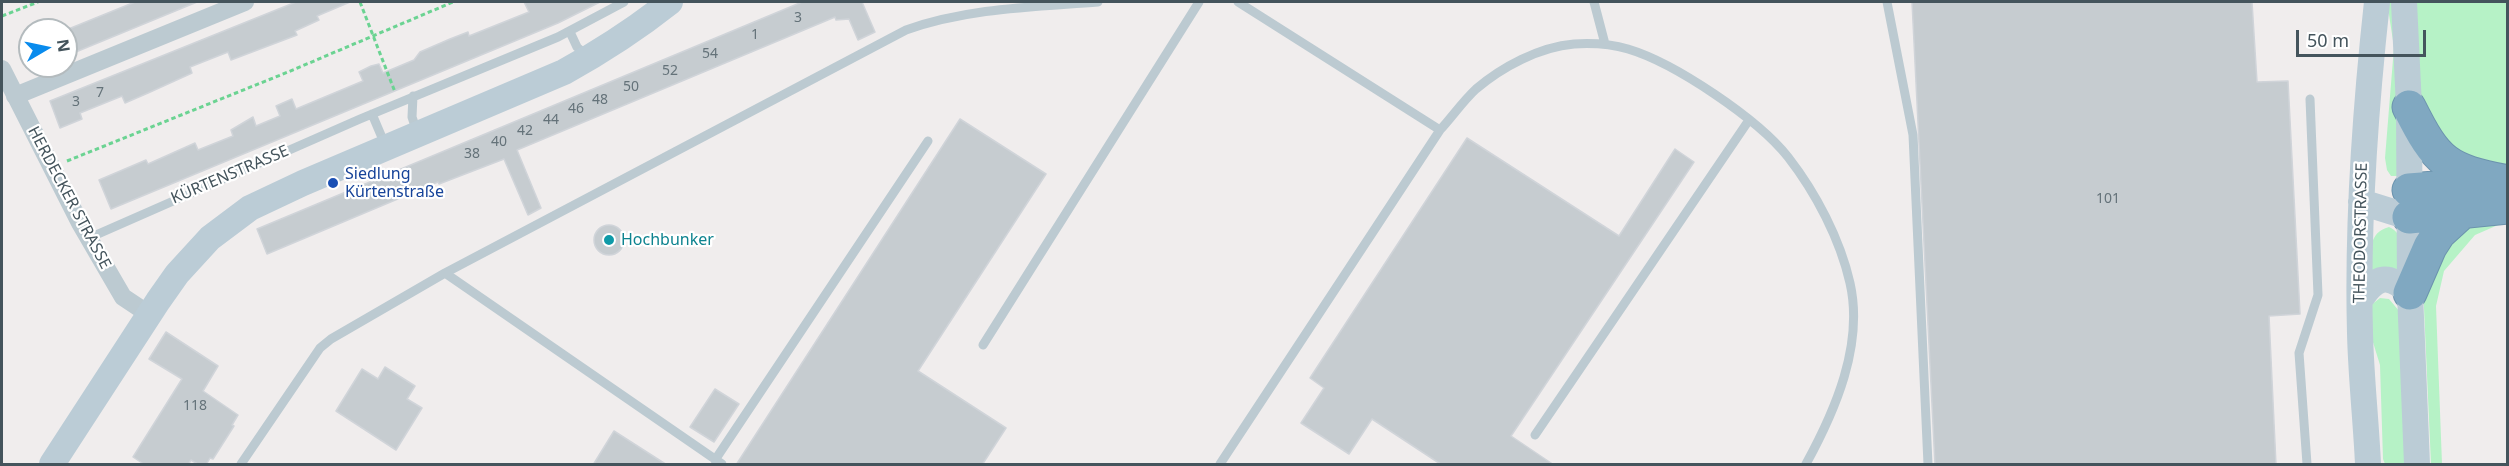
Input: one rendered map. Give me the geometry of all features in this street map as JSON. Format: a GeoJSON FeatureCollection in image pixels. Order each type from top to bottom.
{"type":"FeatureCollection","features":[{"type":"Feature","properties":{"kind":"highway"},"geometry":{"type":"LineString","coordinates":[[2409,107],[2433,151],[2452,166],[2470,175],[2508,182]]}},
{"type":"Feature","properties":{"kind":"highway"},"geometry":{"type":"LineString","coordinates":[[2409,203],[2508,182]]}},
{"type":"Feature","properties":{"kind":"highway"},"geometry":{"type":"LineString","coordinates":[[2409,203],[2462,212],[2508,207]]}},
{"type":"Feature","properties":{"kind":"highway"},"geometry":{"type":"LineString","coordinates":[[2410,293],[2430,247],[2439,233],[2462,212]]}},
{"type":"Feature","properties":{"kind":"main road"},"geometry":{"type":"LineString","coordinates":[[52,465],[177,274],[210,238],[250,208],[386,147],[564,72],[643,24],[670,2]]}},
{"type":"Feature","properties":{"kind":"main road","name":"THEODORSTRASSE"},"geometry":{"type":"LineString","coordinates":[[2370,460],[2360,300],[2361,202],[2366,111],[2377,2]]}},
{"type":"Feature","properties":{"kind":"main road"},"geometry":{"type":"LineString","coordinates":[[2404,2],[2409,107],[2410,293],[2417,465]]}},
{"type":"Feature","properties":{"kind":"main road"},"geometry":{"type":"LineString","coordinates":[[2361,202],[2409,203]]}},
{"type":"Feature","properties":{"kind":"main road"},"geometry":{"type":"LineString","coordinates":[[2360,300],[2370,285],[2385,279],[2399,283],[2410,293]]}},
{"type":"Feature","properties":{"kind":"street"},"geometry":{"type":"LineString","coordinates":[[15,96],[245,2]]}},
{"type":"Feature","properties":{"kind":"street","name":"HERDECKER STRASSE"},"geometry":{"type":"LineString","coordinates":[[2,69],[52,168],[123,297],[150,315]]}},
{"type":"Feature","properties":{"kind":"lane","name":"KÜRTENSTRASSE"},"geometry":{"type":"LineString","coordinates":[[89,237],[413,96],[570,32],[624,2]]}},
{"type":"Feature","properties":{"kind":"lane"},"geometry":{"type":"LineString","coordinates":[[241,465],[320,348],[331,339],[445,273],[906,30],[936,19],[1004,9],[1098,2]]}},
{"type":"Feature","properties":{"kind":"lane"},"geometry":{"type":"LineString","coordinates":[[982,345],[1199,2]]}},
{"type":"Feature","properties":{"kind":"lane"},"geometry":{"type":"LineString","coordinates":[[1238,2],[1440,130]]}},
{"type":"Feature","properties":{"kind":"lane"},"geometry":{"type":"LineString","coordinates":[[1594,2],[1605,44]]}},
{"type":"Feature","properties":{"kind":"lane"},"geometry":{"type":"LineString","coordinates":[[1887,2],[1912,135],[1928,465]]}},
{"type":"Feature","properties":{"kind":"lane"},"geometry":{"type":"LineString","coordinates":[[570,32],[577,47],[589,58]]}},
{"type":"Feature","properties":{"kind":"lane"},"geometry":{"type":"LineString","coordinates":[[1220,465],[1440,130],[1476,90],[1506,68],[1537,53],[1572,44],[1605,44],[1628,49],[1664,64],[1708,89],[1749,120],[1787,155],[1808,184],[1827,221],[1851,284],[1853,328],[1845,373],[1829,423],[1806,465]]}},
{"type":"Feature","properties":{"kind":"lane"},"geometry":{"type":"LineString","coordinates":[[413,96],[412,117],[418,134]]}},
{"type":"Feature","properties":{"kind":"lane"},"geometry":{"type":"LineString","coordinates":[[2307,465],[2300,353],[2318,295],[2310,99]]}},
{"type":"Feature","properties":{"kind":"lane"},"geometry":{"type":"LineString","coordinates":[[372,114],[386,147]]}},
{"type":"Feature","properties":{"kind":"lane"},"geometry":{"type":"LineString","coordinates":[[1535,435],[1749,120]]}},
{"type":"Feature","properties":{"kind":"lane"},"geometry":{"type":"LineString","coordinates":[[445,273],[719,462],[928,141]]}},
{"type":"Feature","properties":{"kind":"path"},"geometry":{"type":"LineString","coordinates":[[2,16],[38,2]]}},
{"type":"Feature","properties":{"kind":"path"},"geometry":{"type":"LineString","coordinates":[[360,2],[399,102]]}},
{"type":"Feature","properties":{"kind":"path"},"geometry":{"type":"LineString","coordinates":[[52,168],[453,2]]}},
{"type":"Feature","properties":{"kind":"green space"},"geometry":{"type":"Polygon","coordinates":[[[2387,2],[2394,2],[2400,90],[2397,176],[2391,176],[2387,170],[2385,158],[2394,47],[2387,2]]]}},
{"type":"Feature","properties":{"kind":"green space"},"geometry":{"type":"Polygon","coordinates":[[[2413,2],[2507,2],[2507,166],[2478,167],[2424,128],[2413,2]]]}},
{"type":"Feature","properties":{"kind":"green space"},"geometry":{"type":"Polygon","coordinates":[[[2507,214],[2507,224],[2498,225],[2475,235],[2444,271],[2436,306],[2442,464],[2431,464],[2423,286],[2442,237],[2507,214]]]}},
{"type":"Feature","properties":{"kind":"green space"},"geometry":{"type":"Polygon","coordinates":[[[2389,227],[2394,230],[2400,240],[2401,272],[2369,272],[2371,245],[2377,234],[2389,227]]]}},
{"type":"Feature","properties":{"kind":"green space"},"geometry":{"type":"Polygon","coordinates":[[[2380,298],[2389,299],[2400,312],[2407,464],[2385,464],[2383,459],[2380,365],[2372,339],[2371,305],[2380,298]]]}},
{"type":"Feature","properties":{"kind":"building"},"geometry":{"type":"Polygon","coordinates":[[[135,2],[197,2],[78,51],[78,25],[135,2]]]}},
{"type":"Feature","properties":{"kind":"building"},"geometry":{"type":"Polygon","coordinates":[[[296,2],[350,2],[317,16],[319,20],[295,31],[297,35],[231,60],[228,52],[190,67],[192,73],[125,103],[122,96],[80,113],[82,119],[60,128],[50,101],[296,2]]]}},
{"type":"Feature","properties":{"kind":"building"},"geometry":{"type":"Polygon","coordinates":[[[524,2],[600,2],[558,23],[111,209],[99,180],[146,160],[148,164],[195,143],[198,150],[233,136],[231,130],[253,117],[256,126],[280,116],[276,106],[292,99],[296,109],[363,81],[359,72],[371,66],[379,64],[383,73],[414,60],[420,52],[450,39],[468,32],[469,36],[529,12],[524,2]]]}},
{"type":"Feature","properties":{"kind":"building"},"geometry":{"type":"Polygon","coordinates":[[[802,2],[862,2],[875,32],[858,40],[849,19],[836,20],[835,17],[517,150],[541,208],[528,215],[504,159],[439,184],[438,182],[267,254],[257,229],[802,2]]]}},
{"type":"Feature","properties":{"kind":"building"},"geometry":{"type":"Polygon","coordinates":[[[1912,2],[2252,2],[2257,82],[2288,81],[2300,314],[2269,316],[2276,465],[1935,465],[1912,2]]]}},
{"type":"Feature","properties":{"kind":"building"},"geometry":{"type":"Polygon","coordinates":[[[960,119],[1046,174],[918,371],[1006,428],[982,465],[736,465],[960,119]]]}},
{"type":"Feature","properties":{"kind":"building"},"geometry":{"type":"Polygon","coordinates":[[[1467,138],[1619,236],[1675,149],[1694,162],[1511,436],[1554,465],[1442,465],[1372,419],[1349,454],[1301,423],[1324,388],[1310,378],[1467,138]]]}},
{"type":"Feature","properties":{"kind":"building","name":"Hochbunker"},"geometry":{"type":"Polygon","coordinates":[[[609,225],[620,229],[624,240],[620,251],[609,255],[598,251],[594,240],[598,229],[609,225]]]}},
{"type":"Feature","properties":{"kind":"building"},"geometry":{"type":"Polygon","coordinates":[[[166,332],[218,366],[203,391],[238,415],[232,425],[234,426],[213,459],[210,458],[206,465],[199,465],[191,460],[188,465],[145,465],[133,457],[182,379],[149,359],[166,332]]]}},
{"type":"Feature","properties":{"kind":"building"},"geometry":{"type":"Polygon","coordinates":[[[385,367],[415,386],[407,399],[422,408],[396,450],[336,411],[362,369],[378,379],[385,367]]]}},
{"type":"Feature","properties":{"kind":"building"},"geometry":{"type":"Polygon","coordinates":[[[715,389],[739,404],[714,442],[690,427],[715,389]]]}},
{"type":"Feature","properties":{"kind":"building"},"geometry":{"type":"Polygon","coordinates":[[[614,431],[667,465],[593,465],[614,431]]]}},
{"type":"Feature","properties":{"kind":"place","name":"Siedlung Kürtenstraße"},"geometry":{"type":"Point","coordinates":[333,183]}},
{"type":"Feature","properties":{"kind":"place","name":"Hochbunker"},"geometry":{"type":"Point","coordinates":[609,240]}}]}
